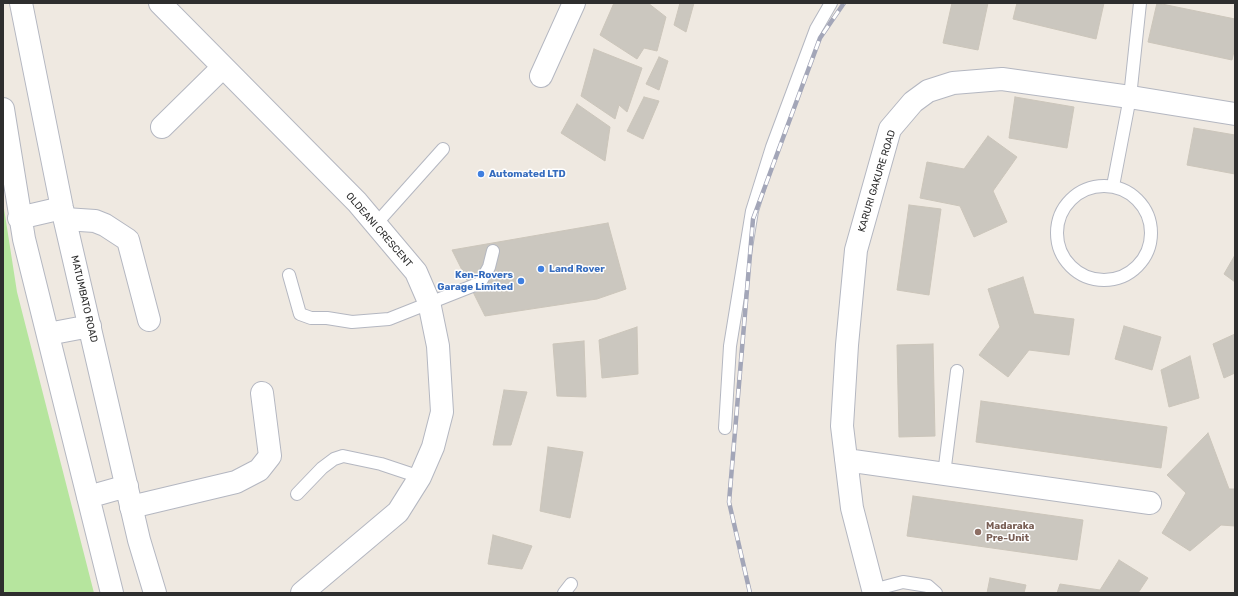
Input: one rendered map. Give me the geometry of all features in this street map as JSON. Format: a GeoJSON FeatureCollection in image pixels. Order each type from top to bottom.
{"type":"FeatureCollection","features":[{"type":"Feature","properties":{"kind":"street","name":"MATUMBATO ROAD"},"geometry":{"type":"LineString","coordinates":[[21,3],[63,213],[131,507],[155,593]]}},
{"type":"Feature","properties":{"kind":"street","name":"OLDEANI CRESCENT"},"geometry":{"type":"LineString","coordinates":[[160,3],[357,202],[416,272],[429,302],[438,346],[442,412],[433,447],[420,477],[398,512],[302,593]]}},
{"type":"Feature","properties":{"kind":"street"},"geometry":{"type":"LineString","coordinates":[[541,76],[574,3]]}},
{"type":"Feature","properties":{"kind":"street"},"geometry":{"type":"LineString","coordinates":[[162,127],[223,67]]}},
{"type":"Feature","properties":{"kind":"street","name":"KARURI GAKURE ROAD"},"geometry":{"type":"LineString","coordinates":[[874,592],[852,508],[842,426],[847,344],[856,250],[890,129],[914,102],[928,91],[953,83],[1002,79],[1130,97],[1235,114]]}},
{"type":"Feature","properties":{"kind":"street"},"geometry":{"type":"LineString","coordinates":[[3,109],[20,218],[112,593]]}},
{"type":"Feature","properties":{"kind":"street"},"geometry":{"type":"LineString","coordinates":[[20,218],[63,213],[105,225],[128,240],[149,320]]}},
{"type":"Feature","properties":{"kind":"street"},"geometry":{"type":"LineString","coordinates":[[48,334],[90,326]]}},
{"type":"Feature","properties":{"kind":"street"},"geometry":{"type":"LineString","coordinates":[[131,507],[236,482],[259,470],[270,456],[262,393]]}},
{"type":"Feature","properties":{"kind":"street"},"geometry":{"type":"LineString","coordinates":[[846,460],[1150,503]]}},
{"type":"Feature","properties":{"kind":"street"},"geometry":{"type":"LineString","coordinates":[[88,497],[127,486]]}},
{"type":"Feature","properties":{"kind":"lane"},"geometry":{"type":"LineString","coordinates":[[725,428],[730,346],[752,211],[772,147],[816,29],[831,3]]}},
{"type":"Feature","properties":{"kind":"lane"},"geometry":{"type":"LineString","coordinates":[[1113,186],[1130,97],[1140,3]]}},
{"type":"Feature","properties":{"kind":"lane"},"geometry":{"type":"LineString","coordinates":[[375,225],[443,149]]}},
{"type":"Feature","properties":{"kind":"lane"},"geometry":{"type":"LineString","coordinates":[[1097,185],[1113,186],[1129,192],[1144,208],[1149,218],[1151,235],[1148,251],[1139,265],[1126,276],[1110,281],[1094,280],[1078,274],[1066,263],[1058,248],[1056,232],[1059,215],[1068,201],[1081,191],[1097,185]]}},
{"type":"Feature","properties":{"kind":"lane"},"geometry":{"type":"LineString","coordinates":[[289,275],[300,314],[312,318],[327,318],[352,322],[389,319],[480,283],[489,267],[493,251]]}},
{"type":"Feature","properties":{"kind":"lane"},"geometry":{"type":"LineString","coordinates":[[944,474],[957,371]]}},
{"type":"Feature","properties":{"kind":"lane"},"geometry":{"type":"LineString","coordinates":[[297,494],[322,468],[334,459],[343,456],[381,464],[420,477]]}},
{"type":"Feature","properties":{"kind":"lane"},"geometry":{"type":"LineString","coordinates":[[874,592],[903,582],[928,586],[936,593]]}},
{"type":"Feature","properties":{"kind":"green space"},"geometry":{"type":"Polygon","coordinates":[[[3,202],[17,292],[94,593],[3,593],[3,202]]]}},
{"type":"Feature","properties":{"kind":"building"},"geometry":{"type":"Polygon","coordinates":[[[614,3],[648,3],[666,17],[657,51],[644,48],[637,59],[600,35],[614,3]]]}},
{"type":"Feature","properties":{"kind":"building"},"geometry":{"type":"Polygon","coordinates":[[[680,3],[694,3],[686,32],[674,25],[680,3]]]}},
{"type":"Feature","properties":{"kind":"building"},"geometry":{"type":"Polygon","coordinates":[[[952,3],[988,3],[978,50],[943,43],[952,3]]]}},
{"type":"Feature","properties":{"kind":"building"},"geometry":{"type":"Polygon","coordinates":[[[1017,3],[1104,3],[1096,39],[1013,19],[1017,3]]]}},
{"type":"Feature","properties":{"kind":"building"},"geometry":{"type":"Polygon","coordinates":[[[1157,3],[1235,19],[1235,47],[1232,60],[1148,42],[1157,3]]]}},
{"type":"Feature","properties":{"kind":"building"},"geometry":{"type":"Polygon","coordinates":[[[594,49],[642,68],[627,112],[619,105],[615,119],[581,96],[594,49]]]}},
{"type":"Feature","properties":{"kind":"building"},"geometry":{"type":"Polygon","coordinates":[[[659,57],[668,61],[659,90],[646,84],[659,57]]]}},
{"type":"Feature","properties":{"kind":"building"},"geometry":{"type":"Polygon","coordinates":[[[644,97],[659,101],[643,139],[627,131],[644,97]]]}},
{"type":"Feature","properties":{"kind":"building"},"geometry":{"type":"Polygon","coordinates":[[[1015,97],[1074,107],[1067,148],[1009,138],[1015,97]]]}},
{"type":"Feature","properties":{"kind":"building"},"geometry":{"type":"Polygon","coordinates":[[[577,104],[610,127],[605,161],[561,133],[577,104]]]}},
{"type":"Feature","properties":{"kind":"building"},"geometry":{"type":"Polygon","coordinates":[[[1194,128],[1235,135],[1235,174],[1187,165],[1194,128]]]}},
{"type":"Feature","properties":{"kind":"building"},"geometry":{"type":"Polygon","coordinates":[[[988,136],[1017,157],[993,191],[1007,222],[974,237],[960,206],[920,198],[927,162],[964,169],[988,136]]]}},
{"type":"Feature","properties":{"kind":"building"},"geometry":{"type":"Polygon","coordinates":[[[909,205],[941,209],[929,295],[897,290],[909,205]]]}},
{"type":"Feature","properties":{"kind":"building","name":"Land Rover"},"geometry":{"type":"Polygon","coordinates":[[[608,223],[626,289],[597,299],[485,316],[452,250],[608,223]]]}},
{"type":"Feature","properties":{"kind":"building"},"geometry":{"type":"Polygon","coordinates":[[[1235,255],[1235,282],[1224,274],[1235,255]]]}},
{"type":"Feature","properties":{"kind":"building"},"geometry":{"type":"Polygon","coordinates":[[[1023,277],[1034,314],[1074,319],[1069,355],[1029,350],[1008,377],[979,355],[1000,327],[988,289],[1023,277]]]}},
{"type":"Feature","properties":{"kind":"building"},"geometry":{"type":"Polygon","coordinates":[[[1124,326],[1161,337],[1152,370],[1115,359],[1124,326]]]}},
{"type":"Feature","properties":{"kind":"building"},"geometry":{"type":"Polygon","coordinates":[[[637,327],[638,374],[602,378],[599,340],[637,327]]]}},
{"type":"Feature","properties":{"kind":"building"},"geometry":{"type":"Polygon","coordinates":[[[1235,334],[1235,373],[1224,378],[1213,344],[1235,334]]]}},
{"type":"Feature","properties":{"kind":"building"},"geometry":{"type":"Polygon","coordinates":[[[584,341],[586,397],[557,396],[553,344],[584,341]]]}},
{"type":"Feature","properties":{"kind":"building"},"geometry":{"type":"Polygon","coordinates":[[[933,344],[935,436],[899,437],[897,345],[933,344]]]}},
{"type":"Feature","properties":{"kind":"building"},"geometry":{"type":"Polygon","coordinates":[[[1190,356],[1199,398],[1169,407],[1161,370],[1190,356]]]}},
{"type":"Feature","properties":{"kind":"building"},"geometry":{"type":"Polygon","coordinates":[[[504,390],[527,392],[511,445],[493,445],[504,390]]]}},
{"type":"Feature","properties":{"kind":"building"},"geometry":{"type":"Polygon","coordinates":[[[981,401],[1167,427],[1161,468],[976,442],[981,401]]]}},
{"type":"Feature","properties":{"kind":"building"},"geometry":{"type":"Polygon","coordinates":[[[1208,433],[1229,489],[1235,489],[1235,526],[1221,525],[1190,551],[1162,533],[1186,493],[1167,475],[1208,433]]]}},
{"type":"Feature","properties":{"kind":"building"},"geometry":{"type":"Polygon","coordinates":[[[548,447],[583,452],[570,518],[540,511],[548,447]]]}},
{"type":"Feature","properties":{"kind":"building"},"geometry":{"type":"Polygon","coordinates":[[[913,496],[1083,520],[1077,560],[907,536],[913,496]]]}},
{"type":"Feature","properties":{"kind":"building"},"geometry":{"type":"Polygon","coordinates":[[[493,535],[532,546],[522,569],[488,564],[493,535]]]}},
{"type":"Feature","properties":{"kind":"building"},"geometry":{"type":"Polygon","coordinates":[[[1119,560],[1148,578],[1138,593],[1057,593],[1060,584],[1100,590],[1119,560]]]}},
{"type":"Feature","properties":{"kind":"building"},"geometry":{"type":"Polygon","coordinates":[[[990,578],[1026,585],[1024,593],[987,593],[990,578]]]}},
{"type":"Feature","properties":{"kind":"railway"},"geometry":{"type":"LineString","coordinates":[[750,593],[729,502],[753,219],[820,38],[844,3]]}},
{"type":"Feature","properties":{"kind":"place","name":"Automated LTD"},"geometry":{"type":"Point","coordinates":[481,174]}},
{"type":"Feature","properties":{"kind":"place","name":"Land Rover"},"geometry":{"type":"Point","coordinates":[541,269]}},
{"type":"Feature","properties":{"kind":"place","name":"Ken-Rovers Garage Limited"},"geometry":{"type":"Point","coordinates":[521,281]}},
{"type":"Feature","properties":{"kind":"place","name":"Madaraka Pre-Unit"},"geometry":{"type":"Point","coordinates":[978,532]}}]}
